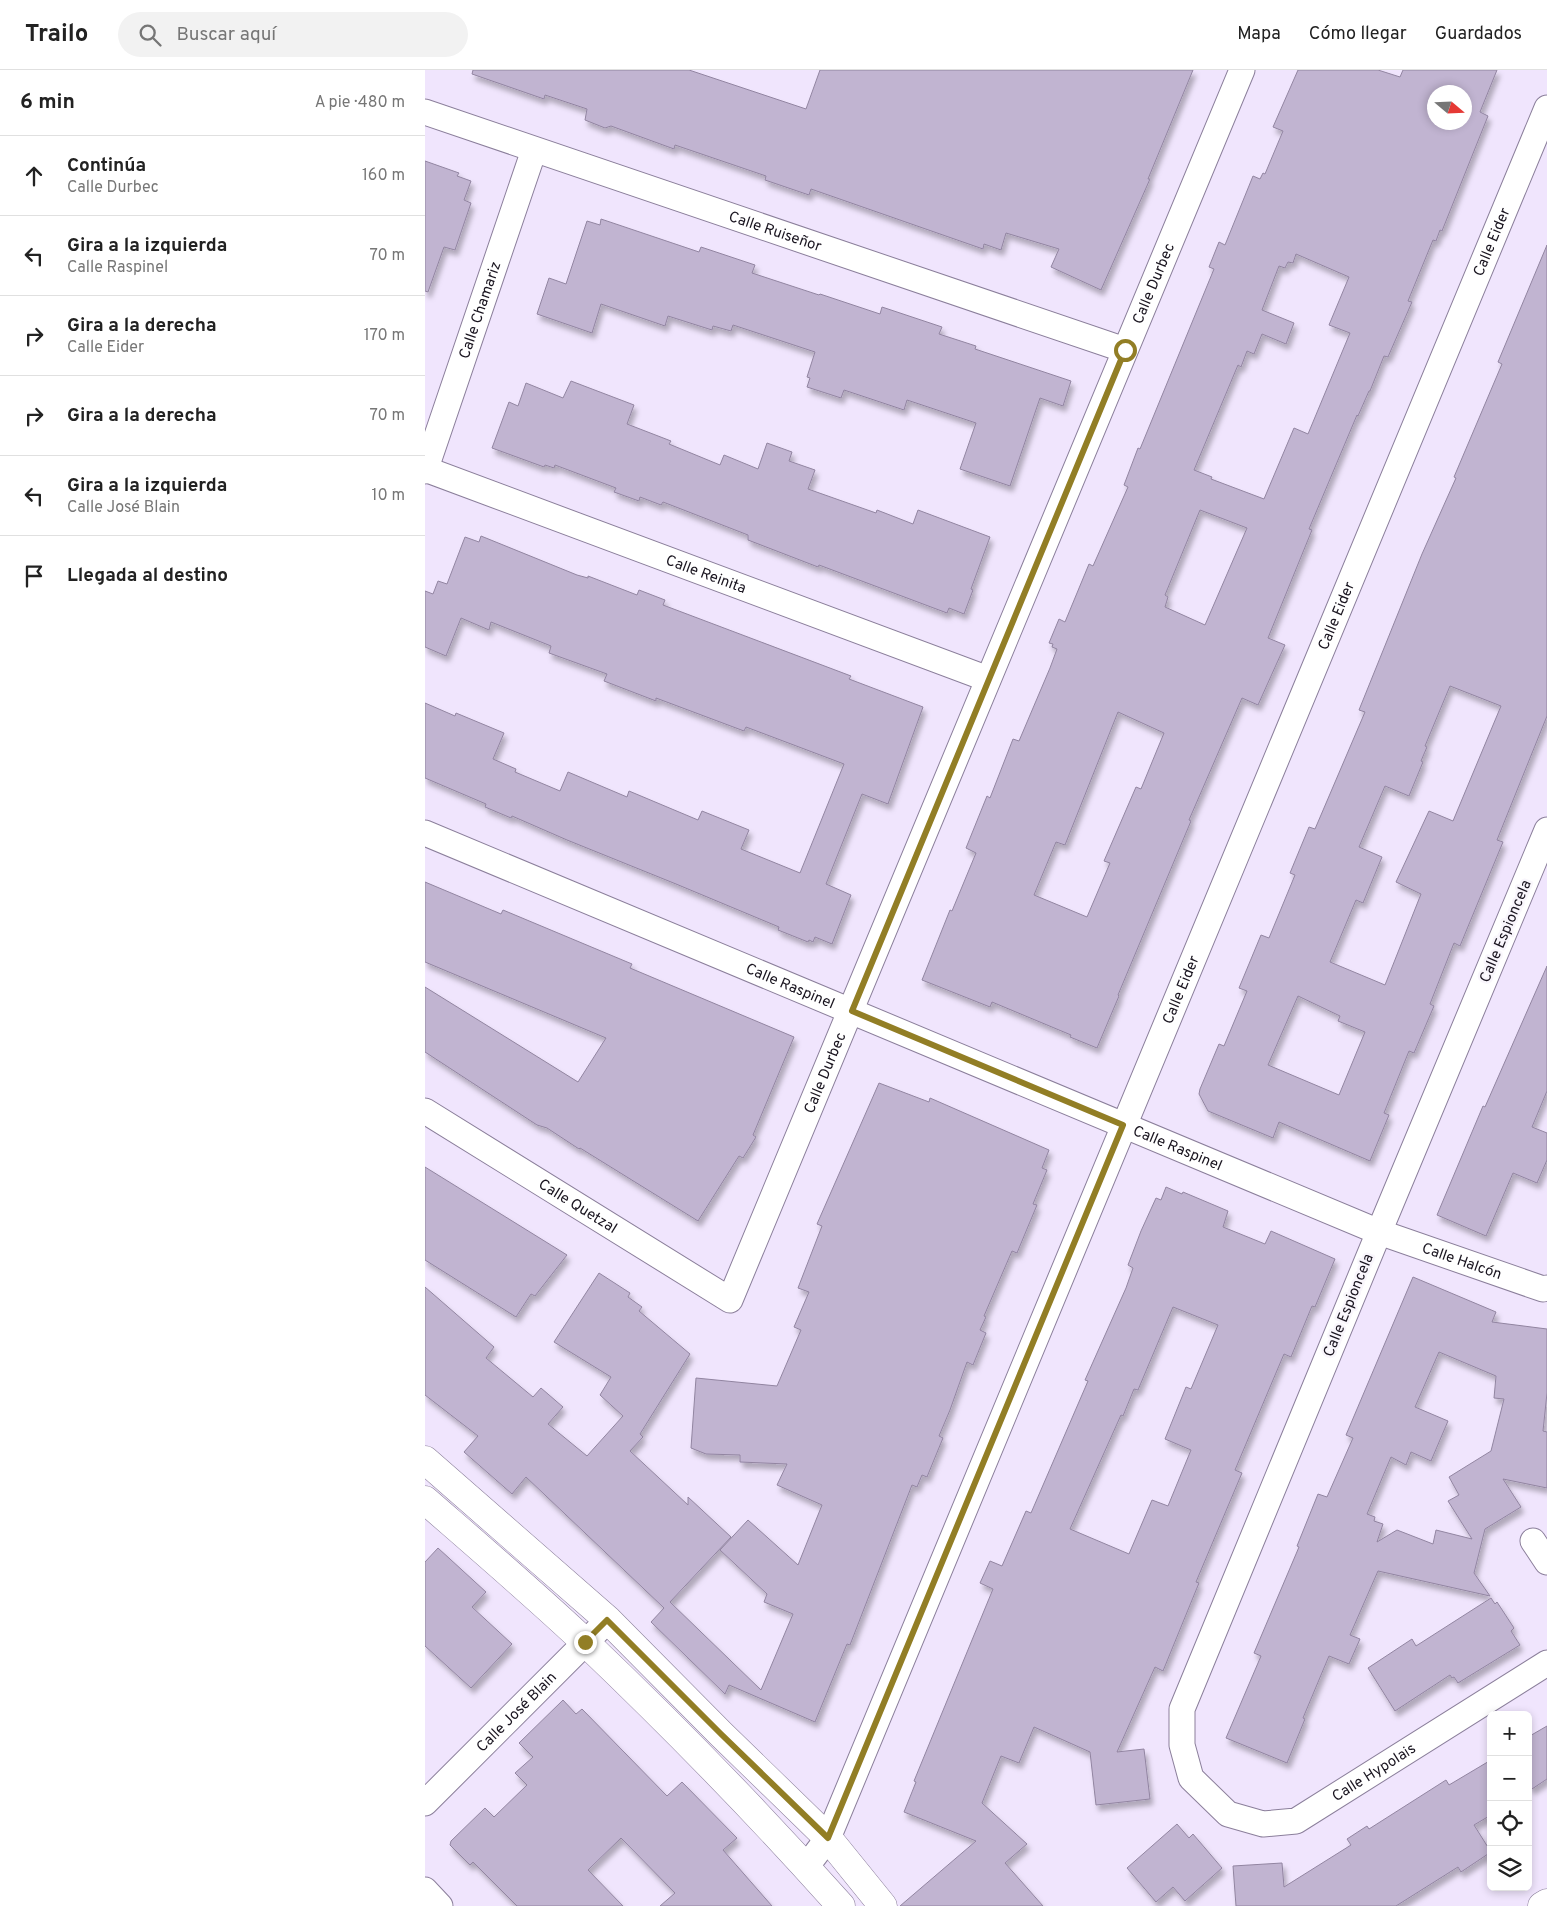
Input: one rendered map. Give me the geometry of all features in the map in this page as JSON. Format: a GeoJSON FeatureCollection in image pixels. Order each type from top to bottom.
{"type":"FeatureCollection","features":[{"type":"Feature","properties":{"kind":"street","name":"Calle Durbec"},"geometry":{"type":"LineString","coordinates":[[730,1300],[852,1011],[1242,70]]}},
{"type":"Feature","properties":{"kind":"street","name":"Calle Eider"},"geometry":{"type":"LineString","coordinates":[[806,1867],[828,1838],[1547,108]]}},
{"type":"Feature","properties":{"kind":"street","name":"Calle Ruiseñor"},"geometry":{"type":"LineString","coordinates":[[425,112],[1125,350]]}},
{"type":"Feature","properties":{"kind":"street","name":"Calle Chamariz"},"geometry":{"type":"LineString","coordinates":[[425,469],[534,150]]}},
{"type":"Feature","properties":{"kind":"street","name":"Calle Reinita"},"geometry":{"type":"LineString","coordinates":[[425,469],[988,679]]}},
{"type":"Feature","properties":{"kind":"street","name":"Calle Raspinel"},"geometry":{"type":"LineString","coordinates":[[425,833],[1379,1232]]}},
{"type":"Feature","properties":{"kind":"street","name":"Calle Espioncela"},"geometry":{"type":"LineString","coordinates":[[1196,1783],[1191,1778],[1182,1745],[1182,1709],[1379,1232],[1545,839]]}},
{"type":"Feature","properties":{"kind":"street","name":"Calle Quetzal"},"geometry":{"type":"LineString","coordinates":[[425,1111],[730,1300]]}},
{"type":"Feature","properties":{"kind":"street","name":"Calle Halcón"},"geometry":{"type":"LineString","coordinates":[[1379,1232],[1543,1289],[1547,1288]]}},
{"type":"Feature","properties":{"kind":"street"},"geometry":{"type":"LineString","coordinates":[[425,1460],[607,1620],[828,1838],[883,1906]]}},
{"type":"Feature","properties":{"kind":"street"},"geometry":{"type":"LineString","coordinates":[[425,1500],[585,1642],[688,1743],[841,1906]]}},
{"type":"Feature","properties":{"kind":"street"},"geometry":{"type":"LineString","coordinates":[[1533,1542],[1547,1562]]}},
{"type":"Feature","properties":{"kind":"street","name":"Calle José Blain"},"geometry":{"type":"LineString","coordinates":[[425,1803],[607,1620]]}},
{"type":"Feature","properties":{"kind":"street","name":"Calle Hypolais"},"geometry":{"type":"LineString","coordinates":[[1196,1783],[1228,1814],[1263,1824],[1296,1821],[1547,1663]]}},
{"type":"Feature","properties":{"kind":"street"},"geometry":{"type":"LineString","coordinates":[[425,1890],[439,1906]]}},
{"type":"Feature","properties":{"kind":"street"},"geometry":{"type":"LineString","coordinates":[[1542,1906],[1547,1903]]}},
{"type":"Feature","properties":{"kind":"building"},"geometry":{"type":"Polygon","coordinates":[[[473,70],[689,70],[806,109],[820,70],[1193,70],[1148,179],[1150,179],[1101,290],[1051,267],[1059,249],[1006,233],[1001,250],[984,244],[983,249],[811,189],[809,195],[765,180],[766,176],[675,145],[674,149],[611,126],[605,128],[585,120],[587,109],[545,95],[544,99],[472,74],[473,70]]]}},
{"type":"Feature","properties":{"kind":"building"},"geometry":{"type":"Polygon","coordinates":[[[1298,70],[1378,70],[1400,77],[1403,70],[1497,70],[1480,112],[1488,116],[1442,231],[1440,230],[1436,241],[1433,240],[1408,301],[1412,302],[1388,357],[1384,356],[1370,391],[1357,415],[1309,529],[1312,530],[1268,638],[1285,645],[1258,705],[1242,698],[1189,820],[1191,821],[1097,1048],[992,1002],[990,1007],[922,980],[950,910],[952,911],[976,853],[966,848],[987,796],[990,798],[1013,739],[1019,741],[1050,668],[1057,649],[1052,647],[1053,644],[1049,643],[1059,619],[1065,622],[1089,564],[1093,566],[1128,487],[1124,485],[1138,448],[1140,449],[1214,269],[1209,267],[1219,242],[1225,245],[1253,176],[1260,179],[1263,173],[1265,174],[1283,131],[1273,127],[1298,70]],[[1296,254],[1293,263],[1288,262],[1285,268],[1279,266],[1262,310],[1294,323],[1286,344],[1262,334],[1254,354],[1247,351],[1241,367],[1238,365],[1194,470],[1212,477],[1211,479],[1264,499],[1294,428],[1308,434],[1350,333],[1329,325],[1349,277],[1296,254]],[[1200,510],[1165,595],[1168,597],[1165,607],[1205,625],[1247,528],[1200,510]],[[1118,712],[1065,845],[1056,842],[1034,895],[1087,917],[1110,863],[1104,861],[1136,787],[1141,789],[1164,733],[1118,712]]]}},
{"type":"Feature","properties":{"kind":"building"},"geometry":{"type":"Polygon","coordinates":[[[425,161],[459,173],[457,176],[471,181],[464,200],[471,203],[455,250],[444,247],[428,292],[425,291],[425,161]]]}},
{"type":"Feature","properties":{"kind":"building"},"geometry":{"type":"Polygon","coordinates":[[[601,219],[699,252],[701,247],[755,265],[752,273],[819,295],[880,314],[882,307],[942,327],[939,334],[976,346],[975,349],[1071,381],[1063,406],[1040,398],[1010,486],[960,469],[976,423],[907,400],[904,410],[844,390],[841,398],[807,387],[810,378],[807,377],[815,352],[733,325],[731,331],[713,326],[712,330],[668,316],[665,326],[601,304],[592,333],[537,314],[549,278],[566,284],[587,221],[600,225],[601,219]]]}},
{"type":"Feature","properties":{"kind":"building"},"geometry":{"type":"Polygon","coordinates":[[[1547,245],[1547,716],[1497,840],[1503,842],[1460,946],[1454,943],[1430,1004],[1434,1006],[1414,1053],[1409,1051],[1384,1113],[1389,1115],[1370,1161],[1279,1122],[1273,1138],[1208,1111],[1199,1094],[1219,1044],[1224,1046],[1247,991],[1239,988],[1261,935],[1269,938],[1295,875],[1290,873],[1309,827],[1315,829],[1365,712],[1359,710],[1502,364],[1498,362],[1547,245]],[[1450,686],[1425,746],[1427,747],[1421,761],[1423,762],[1409,796],[1385,786],[1359,847],[1382,857],[1363,903],[1356,900],[1330,962],[1385,985],[1421,894],[1396,882],[1429,811],[1453,821],[1501,706],[1450,686]],[[1298,996],[1268,1065],[1339,1095],[1365,1032],[1338,1021],[1340,1016],[1298,996]]]}},
{"type":"Feature","properties":{"kind":"building"},"geometry":{"type":"Polygon","coordinates":[[[571,381],[634,405],[627,424],[671,441],[669,444],[720,465],[724,455],[758,469],[767,443],[792,452],[789,461],[815,470],[808,489],[876,513],[877,510],[913,524],[918,510],[990,537],[964,614],[949,608],[947,613],[819,565],[818,567],[748,540],[748,535],[663,502],[661,505],[640,497],[639,501],[614,492],[616,488],[555,465],[554,468],[545,465],[544,467],[492,448],[509,402],[518,406],[526,383],[563,398],[571,381]]]}},
{"type":"Feature","properties":{"kind":"building"},"geometry":{"type":"Polygon","coordinates":[[[481,536],[577,575],[588,578],[588,576],[637,595],[639,590],[665,600],[663,605],[851,676],[849,679],[923,707],[888,804],[862,794],[826,884],[851,895],[832,944],[815,937],[813,942],[809,940],[808,942],[778,930],[779,927],[512,816],[511,818],[485,807],[486,804],[425,778],[425,703],[455,716],[456,713],[504,733],[493,759],[516,769],[515,772],[560,791],[568,772],[627,797],[629,791],[698,820],[702,811],[749,830],[741,849],[800,873],[844,764],[746,727],[744,731],[604,681],[607,674],[549,653],[551,646],[491,622],[489,630],[461,618],[446,656],[425,647],[425,591],[433,594],[438,581],[447,584],[465,537],[479,542],[481,536]]]}},
{"type":"Feature","properties":{"kind":"building"},"geometry":{"type":"Polygon","coordinates":[[[425,882],[501,914],[503,910],[632,964],[630,968],[794,1037],[753,1135],[756,1137],[743,1158],[739,1156],[698,1221],[547,1128],[537,1125],[425,1052],[425,987],[578,1082],[606,1038],[425,962],[425,882]]]}},
{"type":"Feature","properties":{"kind":"building"},"geometry":{"type":"Polygon","coordinates":[[[1547,966],[1547,1091],[1532,1127],[1547,1133],[1547,1160],[1537,1183],[1513,1173],[1486,1236],[1437,1215],[1483,1106],[1485,1107],[1547,966]]]}},
{"type":"Feature","properties":{"kind":"building"},"geometry":{"type":"Polygon","coordinates":[[[879,1083],[929,1102],[930,1098],[1049,1150],[1042,1168],[1047,1170],[1033,1204],[1037,1205],[1017,1253],[1012,1251],[984,1316],[986,1317],[980,1330],[986,1333],[973,1365],[967,1362],[939,1436],[943,1438],[927,1477],[922,1475],[917,1487],[912,1485],[850,1645],[847,1644],[815,1722],[729,1685],[725,1694],[651,1622],[664,1608],[526,1477],[512,1494],[464,1452],[478,1436],[425,1395],[425,1287],[494,1347],[486,1358],[533,1397],[541,1388],[563,1407],[548,1424],[587,1456],[623,1416],[600,1395],[611,1377],[554,1342],[599,1273],[630,1293],[628,1297],[642,1307],[639,1311],[690,1354],[640,1434],[643,1437],[630,1451],[688,1505],[688,1497],[731,1537],[670,1602],[761,1690],[793,1614],[764,1602],[767,1594],[720,1550],[748,1520],[798,1565],[822,1505],[777,1485],[787,1464],[740,1462],[740,1455],[706,1454],[691,1448],[696,1378],[777,1386],[801,1330],[794,1327],[809,1292],[798,1288],[822,1226],[817,1224],[879,1083]]]}},
{"type":"Feature","properties":{"kind":"building"},"geometry":{"type":"Polygon","coordinates":[[[425,1167],[567,1255],[535,1296],[531,1294],[516,1317],[425,1260],[425,1167]]]}},
{"type":"Feature","properties":{"kind":"building"},"geometry":{"type":"Polygon","coordinates":[[[1166,1187],[1182,1194],[1183,1192],[1228,1211],[1223,1227],[1265,1244],[1271,1231],[1335,1259],[1315,1307],[1312,1306],[1291,1357],[1284,1354],[1235,1470],[1242,1473],[1196,1582],[1199,1583],[1163,1671],[1155,1667],[1117,1752],[1144,1749],[1150,1799],[1096,1805],[1090,1752],[1034,1727],[1019,1763],[1001,1756],[982,1803],[1027,1844],[1005,1863],[1043,1906],[900,1906],[976,1841],[904,1812],[916,1782],[914,1781],[993,1589],[980,1583],[990,1561],[1002,1566],[1026,1511],[1031,1513],[1088,1381],[1085,1380],[1126,1288],[1133,1268],[1128,1265],[1141,1231],[1156,1198],[1161,1200],[1166,1187]],[[1173,1307],[1138,1390],[1134,1389],[1123,1416],[1121,1415],[1070,1529],[1129,1554],[1152,1500],[1168,1506],[1191,1450],[1165,1439],[1186,1387],[1191,1389],[1218,1325],[1173,1307]]]}},
{"type":"Feature","properties":{"kind":"building"},"geometry":{"type":"Polygon","coordinates":[[[1413,1277],[1496,1312],[1492,1322],[1547,1329],[1547,1393],[1543,1431],[1547,1432],[1547,1488],[1503,1479],[1521,1507],[1485,1529],[1474,1573],[1490,1596],[1378,1571],[1350,1635],[1360,1639],[1349,1664],[1329,1656],[1303,1718],[1305,1719],[1287,1763],[1226,1738],[1261,1656],[1254,1653],[1299,1547],[1297,1546],[1318,1494],[1327,1497],[1353,1438],[1346,1435],[1413,1277]],[[1439,1352],[1415,1407],[1448,1421],[1431,1461],[1411,1452],[1406,1465],[1391,1457],[1367,1514],[1375,1517],[1374,1521],[1383,1524],[1377,1542],[1397,1530],[1433,1544],[1436,1530],[1472,1539],[1448,1501],[1459,1495],[1449,1477],[1491,1451],[1504,1399],[1494,1398],[1496,1376],[1439,1352]]]}},
{"type":"Feature","properties":{"kind":"building"},"geometry":{"type":"Polygon","coordinates":[[[438,1548],[486,1592],[472,1607],[512,1644],[471,1688],[425,1646],[425,1562],[438,1548]]]}},
{"type":"Feature","properties":{"kind":"building"},"geometry":{"type":"Polygon","coordinates":[[[1491,1598],[1495,1604],[1497,1602],[1514,1628],[1511,1631],[1520,1645],[1458,1683],[1450,1675],[1395,1711],[1368,1668],[1412,1639],[1416,1646],[1491,1598]]]}},
{"type":"Feature","properties":{"kind":"building"},"geometry":{"type":"Polygon","coordinates":[[[563,1700],[576,1714],[582,1709],[667,1796],[682,1782],[737,1838],[723,1850],[772,1906],[660,1906],[675,1893],[621,1838],[588,1870],[623,1906],[517,1906],[473,1862],[470,1865],[450,1845],[451,1841],[485,1808],[494,1817],[527,1785],[515,1773],[533,1757],[519,1743],[563,1700]]]}},
{"type":"Feature","properties":{"kind":"building"},"geometry":{"type":"Polygon","coordinates":[[[1547,1726],[1547,1779],[1532,1789],[1532,1756],[1532,1735],[1547,1726]]]}},
{"type":"Feature","properties":{"kind":"building"},"geometry":{"type":"Polygon","coordinates":[[[1487,1762],[1487,1817],[1474,1825],[1487,1846],[1487,1855],[1461,1872],[1458,1867],[1396,1906],[1236,1906],[1233,1866],[1282,1863],[1284,1887],[1351,1845],[1347,1839],[1367,1826],[1369,1829],[1446,1780],[1449,1785],[1487,1762]]]}},
{"type":"Feature","properties":{"kind":"building"},"geometry":{"type":"Polygon","coordinates":[[[1177,1824],[1189,1838],[1193,1834],[1222,1868],[1185,1901],[1173,1887],[1156,1902],[1127,1868],[1177,1824]]]}},
{"type":"Feature","properties":{"kind":"route"},"geometry":{"type":"LineString","coordinates":[[585,1642],[607,1620],[828,1838],[1123,1125],[852,1011],[1125,350]]}}]}
